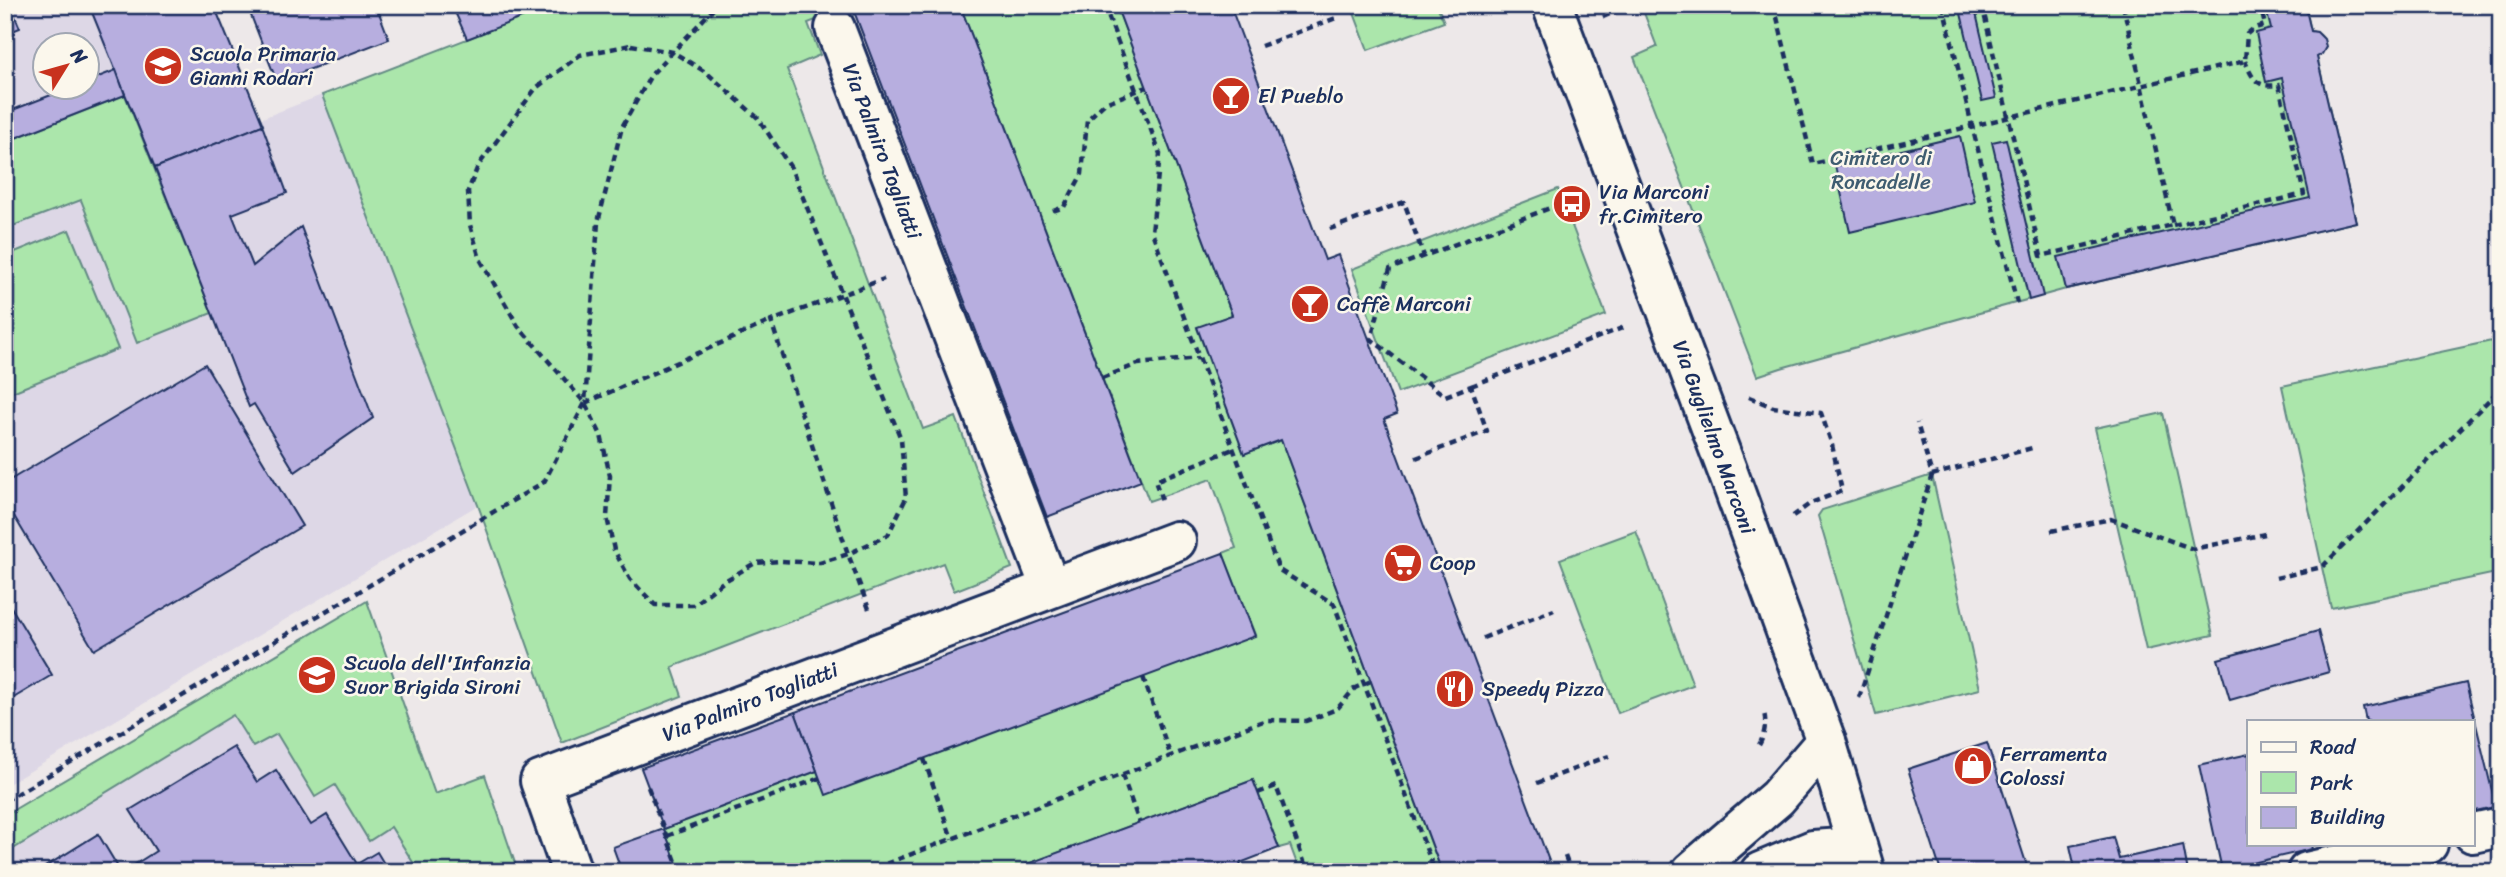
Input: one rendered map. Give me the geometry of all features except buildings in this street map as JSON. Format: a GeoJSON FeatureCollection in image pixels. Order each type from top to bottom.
{"type":"FeatureCollection","features":[{"type":"Feature","properties":{"kind":"street","name":"Via Guglielmo Marconi"},"geometry":{"type":"LineString","coordinates":[[1552,5],[1826,741],[1861,859]]}},
{"type":"Feature","properties":{"kind":"street","name":"Via Palmiro Togliatti"},"geometry":{"type":"LineString","coordinates":[[835,28],[1049,587]]}},
{"type":"Feature","properties":{"kind":"street","name":"Via Palmiro Togliatti"},"geometry":{"type":"LineString","coordinates":[[572,872],[540,781],[1176,541]]}},
{"type":"Feature","properties":{"kind":"street"},"geometry":{"type":"LineString","coordinates":[[1690,872],[1777,798],[1826,741]]}},
{"type":"Feature","properties":{"kind":"street"},"geometry":{"type":"LineString","coordinates":[[2474,833],[2501,827]]}},
{"type":"Feature","properties":{"kind":"street"},"geometry":{"type":"LineString","coordinates":[[2307,872],[2419,846]]}},
{"type":"Feature","properties":{"kind":"street"},"geometry":{"type":"LineString","coordinates":[[1760,872],[1812,850],[1861,859]]}},
{"type":"Feature","properties":{"kind":"path"},"geometry":{"type":"LineString","coordinates":[[5,800],[544,482],[585,403],[598,222],[622,127],[651,75],[717,5]]}},
{"type":"Feature","properties":{"kind":"path"},"geometry":{"type":"LineString","coordinates":[[1104,5],[1160,154],[1153,232],[1214,400],[1279,570],[1334,604],[1435,872]]}},
{"type":"Feature","properties":{"kind":"path"},"geometry":{"type":"LineString","coordinates":[[1596,20],[1631,5]]}},
{"type":"Feature","properties":{"kind":"path"},"geometry":{"type":"LineString","coordinates":[[1774,5],[1814,164],[2245,61]]}},
{"type":"Feature","properties":{"kind":"path"},"geometry":{"type":"LineString","coordinates":[[1943,5],[2017,303]]}},
{"type":"Feature","properties":{"kind":"path"},"geometry":{"type":"LineString","coordinates":[[1982,5],[2041,256],[2304,194],[2278,85],[2267,87],[2259,83],[2251,76],[2245,61],[2247,34],[2265,25],[2260,5]]}},
{"type":"Feature","properties":{"kind":"path"},"geometry":{"type":"LineString","coordinates":[[2123,5],[2173,225]]}},
{"type":"Feature","properties":{"kind":"path"},"geometry":{"type":"LineString","coordinates":[[1261,46],[1336,18]]}},
{"type":"Feature","properties":{"kind":"path"},"geometry":{"type":"LineString","coordinates":[[631,45],[673,52],[707,73],[758,118],[792,168],[843,294],[901,439],[906,498],[888,535],[848,554],[820,563],[755,563],[723,582],[693,605],[655,605],[630,579],[614,550],[607,517],[610,475],[601,435],[585,403],[518,326],[480,259],[470,225],[468,191],[478,166],[536,88],[580,55],[631,45]]}},
{"type":"Feature","properties":{"kind":"path"},"geometry":{"type":"LineString","coordinates":[[1053,211],[1064,207],[1083,174],[1087,120],[1105,103],[1147,88]]}},
{"type":"Feature","properties":{"kind":"path"},"geometry":{"type":"LineString","coordinates":[[1582,210],[1577,197],[1390,269],[1371,339],[1446,396],[1625,327],[1630,340]]}},
{"type":"Feature","properties":{"kind":"path"},"geometry":{"type":"LineString","coordinates":[[1330,229],[1404,202],[1424,256]]}},
{"type":"Feature","properties":{"kind":"path"},"geometry":{"type":"LineString","coordinates":[[585,403],[771,321],[925,264]]}},
{"type":"Feature","properties":{"kind":"path"},"geometry":{"type":"LineString","coordinates":[[771,321],[848,554],[885,650]]}},
{"type":"Feature","properties":{"kind":"path"},"geometry":{"type":"LineString","coordinates":[[1102,378],[1138,364],[1199,358]]}},
{"type":"Feature","properties":{"kind":"path"},"geometry":{"type":"LineString","coordinates":[[1416,458],[1487,431],[1471,386]]}},
{"type":"Feature","properties":{"kind":"path"},"geometry":{"type":"LineString","coordinates":[[2276,578],[2322,568],[2501,388]]}},
{"type":"Feature","properties":{"kind":"path"},"geometry":{"type":"LineString","coordinates":[[1214,400],[1223,397]]}},
{"type":"Feature","properties":{"kind":"path"},"geometry":{"type":"LineString","coordinates":[[1859,699],[1932,475],[1917,423]]}},
{"type":"Feature","properties":{"kind":"path"},"geometry":{"type":"LineString","coordinates":[[1932,475],[2032,448]]}},
{"type":"Feature","properties":{"kind":"path"},"geometry":{"type":"LineString","coordinates":[[1176,541],[1155,481],[1233,449]]}},
{"type":"Feature","properties":{"kind":"path"},"geometry":{"type":"LineString","coordinates":[[2051,531],[2111,519],[2193,549],[2265,534]]}},
{"type":"Feature","properties":{"kind":"path"},"geometry":{"type":"LineString","coordinates":[[1483,638],[1554,610]]}},
{"type":"Feature","properties":{"kind":"path"},"geometry":{"type":"LineString","coordinates":[[1143,677],[1171,757]]}},
{"type":"Feature","properties":{"kind":"path"},"geometry":{"type":"LineString","coordinates":[[864,872],[879,869],[1266,720],[1306,721],[1337,709],[1355,688],[1371,681]]}},
{"type":"Feature","properties":{"kind":"path"},"geometry":{"type":"LineString","coordinates":[[1756,749],[1762,740],[1766,718],[1762,706]]}},
{"type":"Feature","properties":{"kind":"path"},"geometry":{"type":"LineString","coordinates":[[633,747],[680,872]]}},
{"type":"Feature","properties":{"kind":"path"},"geometry":{"type":"LineString","coordinates":[[1537,783],[1609,756]]}},
{"type":"Feature","properties":{"kind":"path"},"geometry":{"type":"LineString","coordinates":[[924,759],[953,839]]}},
{"type":"Feature","properties":{"kind":"path"},"geometry":{"type":"LineString","coordinates":[[1122,775],[1139,822]]}},
{"type":"Feature","properties":{"kind":"path"},"geometry":{"type":"LineString","coordinates":[[667,836],[820,778]]}},
{"type":"Feature","properties":{"kind":"path"},"geometry":{"type":"LineString","coordinates":[[1258,793],[1276,786],[1308,872]]}},
{"type":"Feature","properties":{"kind":"path"},"geometry":{"type":"LineString","coordinates":[[1565,856],[1571,872]]}},
{"type":"Feature","properties":{"kind":"shaded area"},"geometry":{"type":"Polygon","coordinates":[[[5,5],[214,5],[260,119],[322,95],[478,505],[5,786],[5,5]]]}},
{"type":"Feature","properties":{"kind":"shaded area","name":"Scuola dell'Infanzia Suor Brigida Sironi"},"geometry":{"type":"Polygon","coordinates":[[[367,601],[435,794],[518,872],[5,872],[5,815],[367,601]]]}},
{"type":"Feature","properties":{"kind":"green space"},"geometry":{"type":"Polygon","coordinates":[[[555,5],[854,5],[808,23],[820,55],[787,69],[923,429],[956,417],[1012,568],[954,591],[943,563],[672,667],[682,696],[562,743],[478,505],[322,95],[555,5]]]}},
{"type":"Feature","properties":{"kind":"green space"},"geometry":{"type":"Polygon","coordinates":[[[960,5],[1116,5],[1232,315],[1197,328],[1244,454],[1281,440],[1441,870],[1300,872],[1290,845],[1279,848],[1253,780],[1006,872],[680,872],[664,829],[817,771],[820,778],[1255,635],[1223,553],[1236,548],[1211,479],[1149,501],[960,5]]]}},
{"type":"Feature","properties":{"kind":"green space"},"geometry":{"type":"Polygon","coordinates":[[[1351,5],[1437,5],[1444,22],[1368,50],[1351,5]]]}},
{"type":"Feature","properties":{"kind":"green space","name":"Cimitero di Roncadelle"},"geometry":{"type":"Polygon","coordinates":[[[1641,5],[2305,5],[2311,31],[2322,36],[2326,47],[2317,57],[2356,222],[2066,289],[1757,376],[1634,57],[1657,47],[1641,5]]]}},
{"type":"Feature","properties":{"kind":"green space"},"geometry":{"type":"Polygon","coordinates":[[[125,95],[212,313],[137,343],[81,200],[5,229],[5,142],[125,95]]]}},
{"type":"Feature","properties":{"kind":"green space"},"geometry":{"type":"Polygon","coordinates":[[[1558,189],[1606,315],[1398,393],[1352,269],[1558,189]]]}},
{"type":"Feature","properties":{"kind":"green space"},"geometry":{"type":"Polygon","coordinates":[[[69,230],[118,349],[5,395],[5,256],[69,230]]]}},
{"type":"Feature","properties":{"kind":"green space"},"geometry":{"type":"Polygon","coordinates":[[[2501,339],[2501,572],[2331,608],[2282,386],[2501,339]]]}},
{"type":"Feature","properties":{"kind":"green space"},"geometry":{"type":"Polygon","coordinates":[[[2163,413],[2213,635],[2146,650],[2095,428],[2163,413]]]}},
{"type":"Feature","properties":{"kind":"green space"},"geometry":{"type":"Polygon","coordinates":[[[1932,475],[1980,689],[1876,715],[1818,516],[1822,510],[1932,475]]]}},
{"type":"Feature","properties":{"kind":"green space"},"geometry":{"type":"Polygon","coordinates":[[[1636,531],[1693,685],[1618,713],[1560,559],[1636,531]]]}},
{"type":"Feature","properties":{"kind":"green space"},"geometry":{"type":"Polygon","coordinates":[[[367,601],[435,794],[485,775],[518,872],[419,872],[391,827],[369,841],[335,785],[315,797],[277,734],[253,747],[233,715],[5,854],[5,815],[367,601]]]}},
{"type":"Feature","properties":{"kind":"place","name":"Scuola Primaria Gianni Rodari"},"geometry":{"type":"Point","coordinates":[163,66]}},
{"type":"Feature","properties":{"kind":"place","name":"El Pueblo"},"geometry":{"type":"Point","coordinates":[1231,96]}},
{"type":"Feature","properties":{"kind":"place","name":"Via Marconi fr.Cimitero"},"geometry":{"type":"Point","coordinates":[1572,204]}},
{"type":"Feature","properties":{"kind":"place","name":"Caffè Marconi"},"geometry":{"type":"Point","coordinates":[1310,304]}},
{"type":"Feature","properties":{"kind":"place","name":"Coop"},"geometry":{"type":"Point","coordinates":[1403,563]}},
{"type":"Feature","properties":{"kind":"place","name":"Scuola dell'Infanzia Suor Brigida Sironi"},"geometry":{"type":"Point","coordinates":[317,675]}},
{"type":"Feature","properties":{"kind":"place","name":"Speedy Pizza"},"geometry":{"type":"Point","coordinates":[1455,689]}},
{"type":"Feature","properties":{"kind":"place","name":"Ferramenta Colossi"},"geometry":{"type":"Point","coordinates":[1973,766]}}]}
